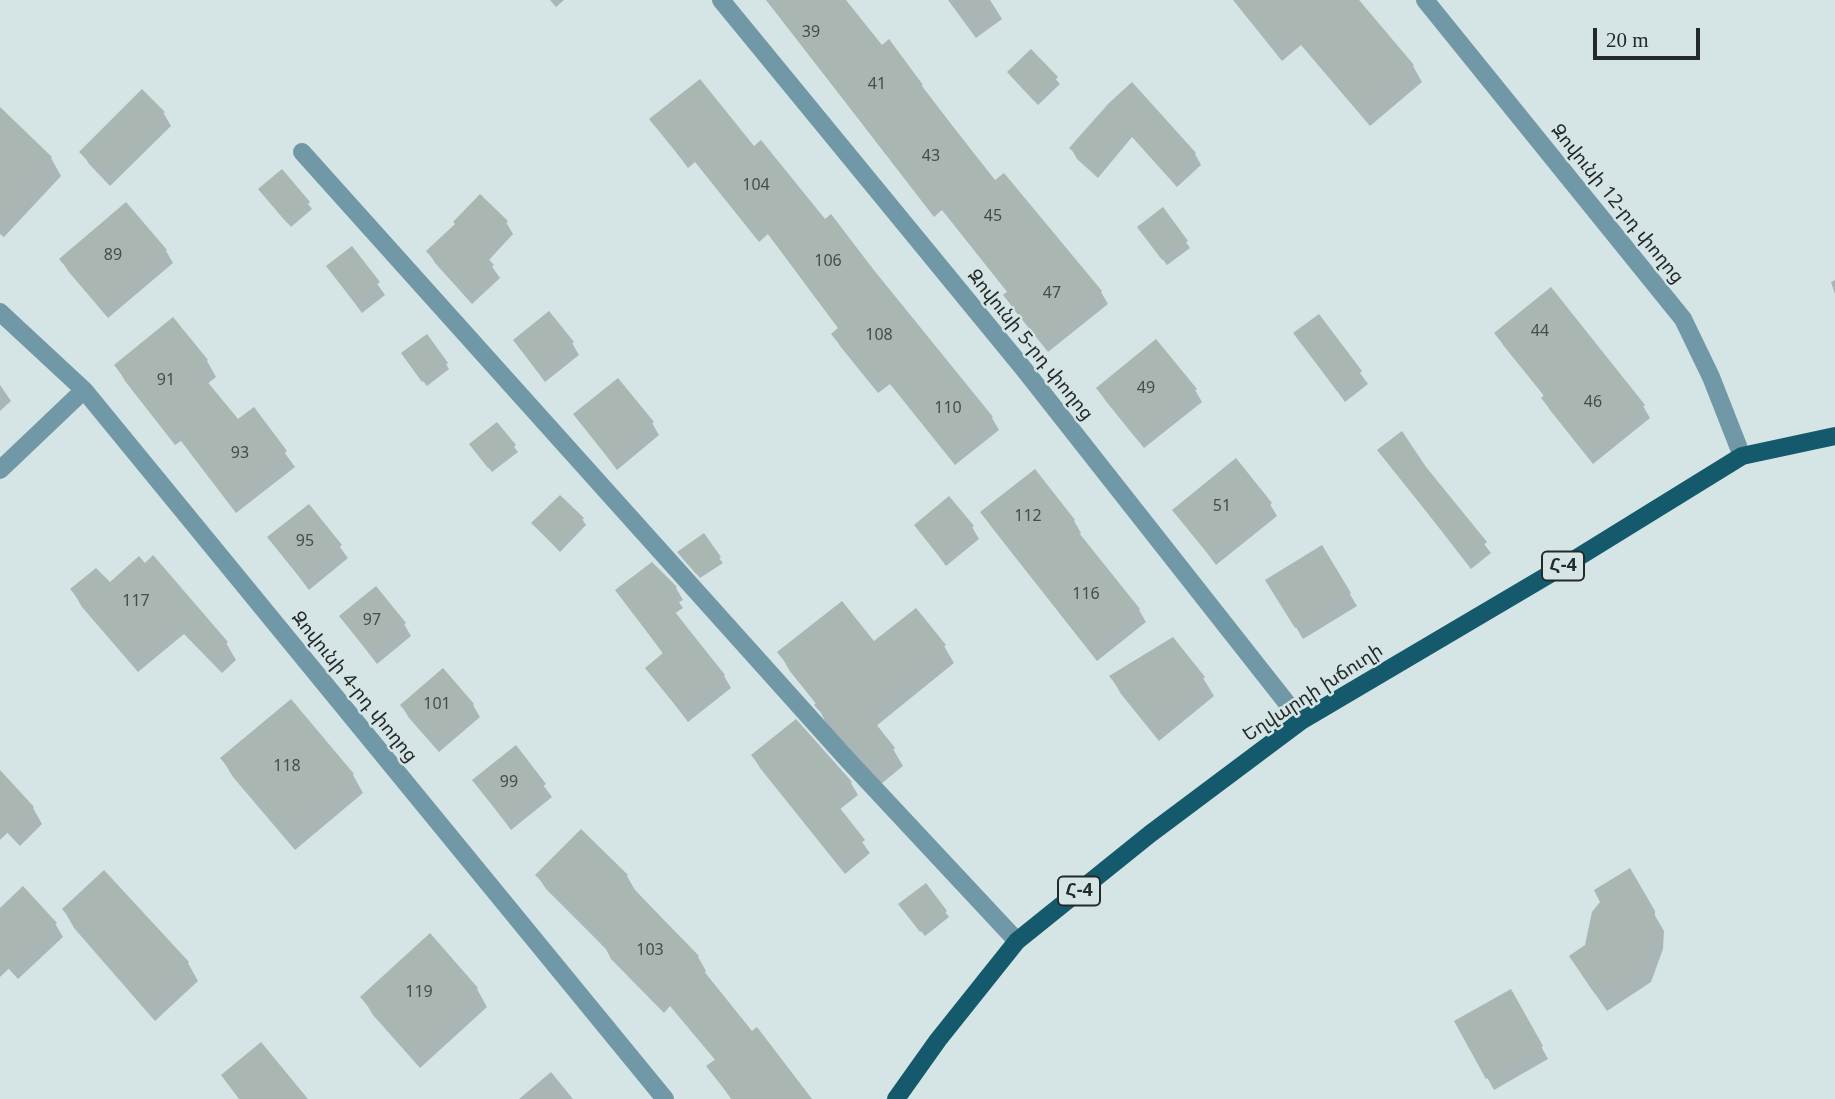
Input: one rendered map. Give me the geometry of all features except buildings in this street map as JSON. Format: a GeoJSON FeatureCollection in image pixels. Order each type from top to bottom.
{"type":"FeatureCollection","features":[{"type":"Feature","properties":{"kind":"main road","name":"Եղվարդի խճուղի"},"geometry":{"type":"LineString","coordinates":[[896,1099],[938,1040],[1017,941],[1150,834],[1301,721],[1572,561],[1742,456],[1835,436]]}},
{"type":"Feature","properties":{"kind":"street","name":"Զովունի 5-րդ փողոց"},"geometry":{"type":"LineString","coordinates":[[722,0],[1023,368],[1301,721]]}},
{"type":"Feature","properties":{"kind":"street","name":"Զովունի 12-րդ փողոց"},"geometry":{"type":"LineString","coordinates":[[1425,0],[1683,319],[1711,377],[1742,456]]}},
{"type":"Feature","properties":{"kind":"street"},"geometry":{"type":"LineString","coordinates":[[302,152],[847,760],[1017,941]]}},
{"type":"Feature","properties":{"kind":"street","name":"Զովունի 4-րդ փողոց"},"geometry":{"type":"LineString","coordinates":[[0,312],[84,390],[665,1099]]}},
{"type":"Feature","properties":{"kind":"street"},"geometry":{"type":"LineString","coordinates":[[0,470],[84,390]]}}]}
